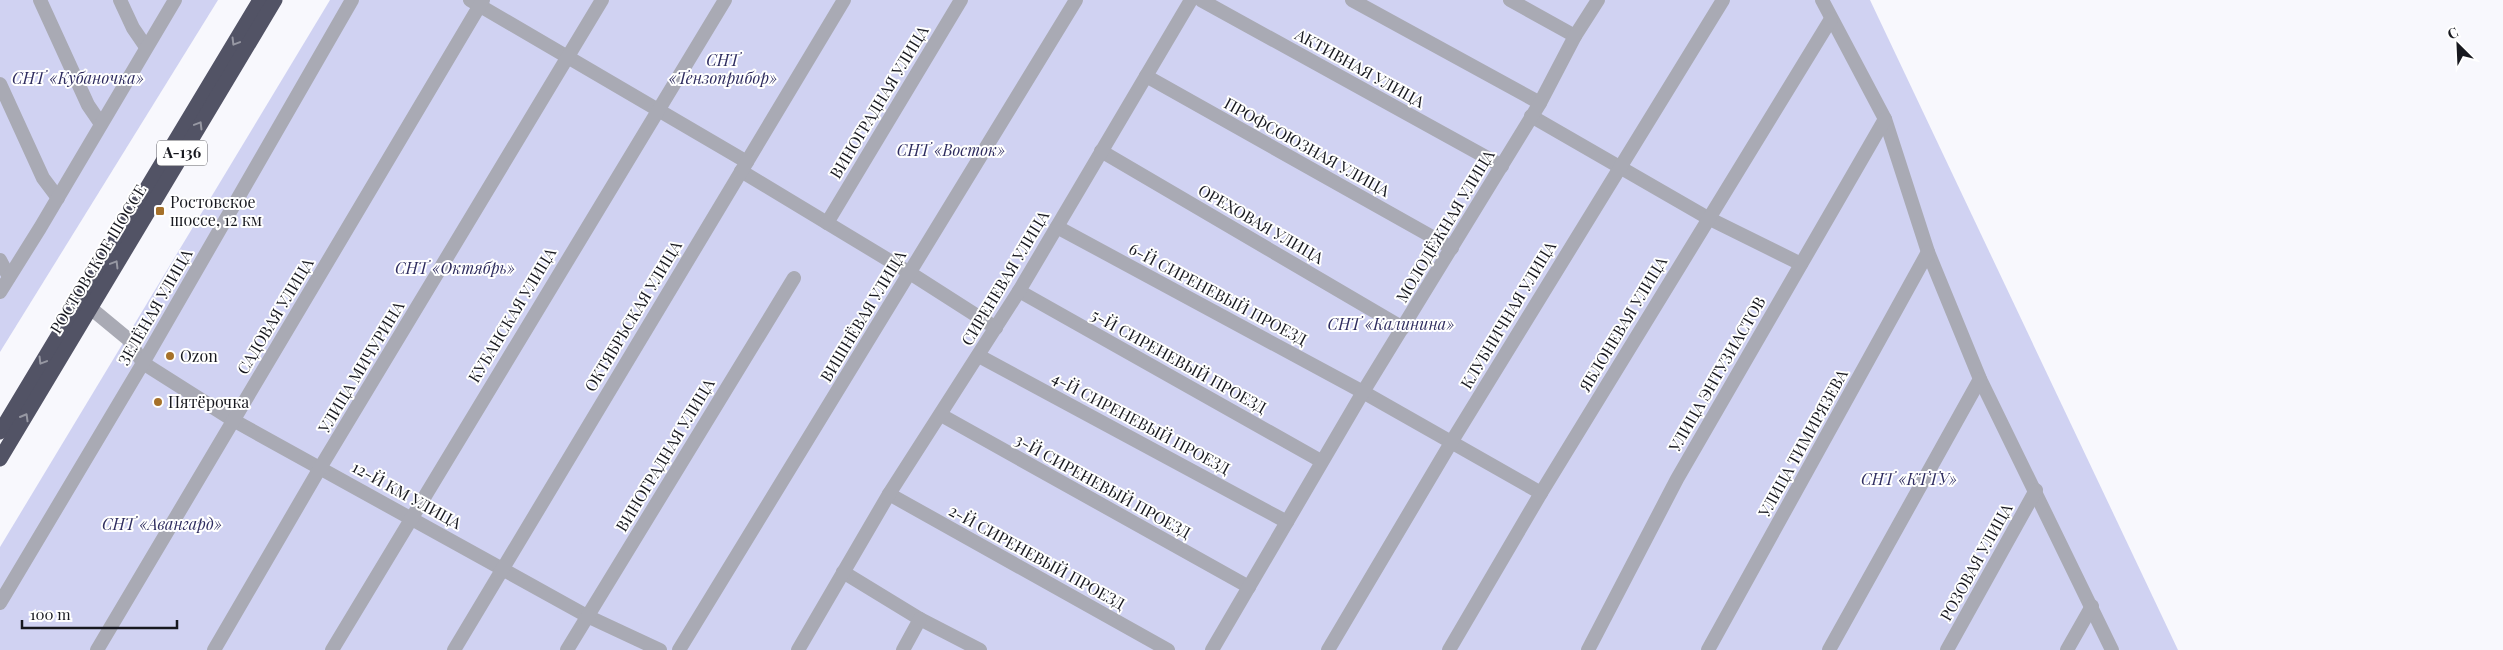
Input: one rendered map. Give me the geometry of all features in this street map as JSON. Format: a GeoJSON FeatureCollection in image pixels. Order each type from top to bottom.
{"type":"FeatureCollection","features":[{"type":"Feature","properties":{"kind":"highway","name":"РОСТОВСКОЕ ШОССЕ"},"geometry":{"type":"LineString","coordinates":[[0,460],[84,303],[260,0]]}},
{"type":"Feature","properties":{"kind":"highway","name":"РОСТОВСКОЕ ШОССЕ"},"geometry":{"type":"LineString","coordinates":[[0,432],[84,303],[274,0]]}},
{"type":"Feature","properties":{"kind":"street"},"geometry":{"type":"LineString","coordinates":[[40,0],[88,105],[101,124]]}},
{"type":"Feature","properties":{"kind":"street"},"geometry":{"type":"LineString","coordinates":[[120,0],[133,28],[146,47]]}},
{"type":"Feature","properties":{"kind":"street"},"geometry":{"type":"LineString","coordinates":[[0,292],[175,0]]}},
{"type":"Feature","properties":{"kind":"street","name":"ЗЕЛЁНАЯ УЛИЦА"},"geometry":{"type":"LineString","coordinates":[[0,604],[143,363],[352,0]]}},
{"type":"Feature","properties":{"kind":"street","name":"УЛИЦА МИЧУРИНА"},"geometry":{"type":"LineString","coordinates":[[214,650],[320,468],[602,0]]}},
{"type":"Feature","properties":{"kind":"street","name":"КУБАНСКАЯ УЛИЦА"},"geometry":{"type":"LineString","coordinates":[[332,650],[411,516],[725,0]]}},
{"type":"Feature","properties":{"kind":"street","name":"ОКТЯБРЬСКАЯ УЛИЦА"},"geometry":{"type":"LineString","coordinates":[[454,650],[844,0]]}},
{"type":"Feature","properties":{"kind":"street","name":"ВИНОГРАДНАЯ УЛИЦА"},"geometry":{"type":"LineString","coordinates":[[827,223],[961,0]]}},
{"type":"Feature","properties":{"kind":"street","name":"ВИШНЁВАЯ УЛИЦА"},"geometry":{"type":"LineString","coordinates":[[679,650],[1076,0]]}},
{"type":"Feature","properties":{"kind":"street","name":"СИРЕНЕВАЯ УЛИЦА"},"geometry":{"type":"LineString","coordinates":[[798,650],[889,494],[1019,291],[1191,0]]}},
{"type":"Feature","properties":{"kind":"street","name":"АКТИВНАЯ УЛИЦА"},"geometry":{"type":"LineString","coordinates":[[1201,0],[1502,166]]}},
{"type":"Feature","properties":{"kind":"street"},"geometry":{"type":"LineString","coordinates":[[1352,0],[1540,103]]}},
{"type":"Feature","properties":{"kind":"street"},"geometry":{"type":"LineString","coordinates":[[1510,0],[1575,36]]}},
{"type":"Feature","properties":{"kind":"street","name":"МОЛОДЁЖНАЯ УЛИЦА"},"geometry":{"type":"LineString","coordinates":[[1212,650],[1321,461],[1540,103],[1575,36],[1598,0]]}},
{"type":"Feature","properties":{"kind":"street","name":"КЛУБНИЧНАЯ УЛИЦА"},"geometry":{"type":"LineString","coordinates":[[1328,650],[1452,441],[1723,0]]}},
{"type":"Feature","properties":{"kind":"street"},"geometry":{"type":"LineString","coordinates":[[1822,0],[1885,119],[1928,252],[1980,379],[2036,490],[2112,650]]}},
{"type":"Feature","properties":{"kind":"street"},"geometry":{"type":"LineString","coordinates":[[478,2],[657,110],[827,223],[996,328]]}},
{"type":"Feature","properties":{"kind":"street","name":"САДОВАЯ УЛИЦА"},"geometry":{"type":"LineString","coordinates":[[97,650],[478,2]]}},
{"type":"Feature","properties":{"kind":"street","name":"ЯБЛОНЕВАЯ УЛИЦА"},"geometry":{"type":"LineString","coordinates":[[1449,650],[1541,493],[1831,19]]}},
{"type":"Feature","properties":{"kind":"street","name":"ПРОФСОЮЗНАЯ УЛИЦА"},"geometry":{"type":"LineString","coordinates":[[1146,76],[1452,248]]}},
{"type":"Feature","properties":{"kind":"street"},"geometry":{"type":"LineString","coordinates":[[0,84],[43,178],[58,198]]}},
{"type":"Feature","properties":{"kind":"street"},"geometry":{"type":"LineString","coordinates":[[1531,116],[1708,218],[1801,264]]}},
{"type":"Feature","properties":{"kind":"street","name":"УЛИЦА ЭНТУЗИАСТОВ"},"geometry":{"type":"LineString","coordinates":[[1588,650],[1677,479],[1885,119]]}},
{"type":"Feature","properties":{"kind":"street","name":"ОРЕХОВАЯ УЛИЦА"},"geometry":{"type":"LineString","coordinates":[[1101,151],[1403,328]]}},
{"type":"Feature","properties":{"kind":"street","name":"6-Й СИРЕНЕВЫЙ ПРОЕЗД"},"geometry":{"type":"LineString","coordinates":[[1057,227],[1363,392],[1541,493]]}},
{"type":"Feature","properties":{"kind":"street","name":"УЛИЦА ТИМИРЯЗЕВА"},"geometry":{"type":"LineString","coordinates":[[1708,650],[1928,252]]}},
{"type":"Feature","properties":{"kind":"street"},"geometry":{"type":"LineString","coordinates":[[0,260],[9,277]]}},
{"type":"Feature","properties":{"kind":"street","name":"ВИНОГРАДНАЯ УЛИЦА"},"geometry":{"type":"LineString","coordinates":[[567,650],[794,278]]}},
{"type":"Feature","properties":{"kind":"street","name":"5-Й СИРЕНЕВЫЙ ПРОЕЗД"},"geometry":{"type":"LineString","coordinates":[[1019,291],[1321,461]]}},
{"type":"Feature","properties":{"kind":"street"},"geometry":{"type":"LineString","coordinates":[[84,303],[128,339],[143,363]]}},
{"type":"Feature","properties":{"kind":"street","name":"4-Й СИРЕНЕВЫЙ ПРОЕЗД"},"geometry":{"type":"LineString","coordinates":[[979,356],[1287,522]]}},
{"type":"Feature","properties":{"kind":"street","name":"12-Й КМ УЛИЦА"},"geometry":{"type":"LineString","coordinates":[[143,363],[233,420],[411,516],[587,616],[660,650]]}},
{"type":"Feature","properties":{"kind":"street"},"geometry":{"type":"LineString","coordinates":[[1829,650],[1980,379]]}},
{"type":"Feature","properties":{"kind":"street","name":"3-Й СИРЕНЕВЫЙ ПРОЕЗД"},"geometry":{"type":"LineString","coordinates":[[940,415],[1249,587]]}},
{"type":"Feature","properties":{"kind":"street","name":"РОЗОВАЯ УЛИЦА"},"geometry":{"type":"LineString","coordinates":[[1947,650],[2036,490]]}},
{"type":"Feature","properties":{"kind":"street","name":"2-Й СИРЕНЕВЫЙ ПРОЕЗД"},"geometry":{"type":"LineString","coordinates":[[889,494],[1168,650]]}},
{"type":"Feature","properties":{"kind":"street"},"geometry":{"type":"LineString","coordinates":[[843,572],[920,619],[980,650]]}},
{"type":"Feature","properties":{"kind":"street"},"geometry":{"type":"LineString","coordinates":[[2067,650],[2092,606]]}},
{"type":"Feature","properties":{"kind":"street"},"geometry":{"type":"LineString","coordinates":[[903,650],[920,619]]}},
{"type":"Feature","properties":{"kind":"green space","name":"СНТ «Кубаночка»"},"geometry":{"type":"Polygon","coordinates":[[[0,0],[218,0],[0,352],[0,0]]]}},
{"type":"Feature","properties":{"kind":"green space"},"geometry":{"type":"Polygon","coordinates":[[[330,0],[1870,0],[2178,650],[0,650],[0,547],[330,0]]]}},
{"type":"Feature","properties":{"kind":"place","name":"Ростовское шоссе, 12 км"},"geometry":{"type":"Point","coordinates":[160,211]}},
{"type":"Feature","properties":{"kind":"place","name":"Ozon"},"geometry":{"type":"Point","coordinates":[170,356]}},
{"type":"Feature","properties":{"kind":"place","name":"Пятёрочка"},"geometry":{"type":"Point","coordinates":[158,402]}},
{"type":"Feature","properties":{"kind":"park label","name":"СНТ «Тензоприбор»"},"geometry":{"type":"Point","coordinates":[723,69]}},
{"type":"Feature","properties":{"kind":"park label","name":"СНТ «Восток»"},"geometry":{"type":"Point","coordinates":[951,150]}},
{"type":"Feature","properties":{"kind":"park label","name":"СНТ «Октябрь»"},"geometry":{"type":"Point","coordinates":[455,268]}},
{"type":"Feature","properties":{"kind":"park label","name":"СНТ «Калинина»"},"geometry":{"type":"Point","coordinates":[1391,324]}},
{"type":"Feature","properties":{"kind":"park label","name":"СНТ «КТТУ»"},"geometry":{"type":"Point","coordinates":[1909,479]}},
{"type":"Feature","properties":{"kind":"park label","name":"СНТ «Авангард»"},"geometry":{"type":"Point","coordinates":[162,524]}}]}
